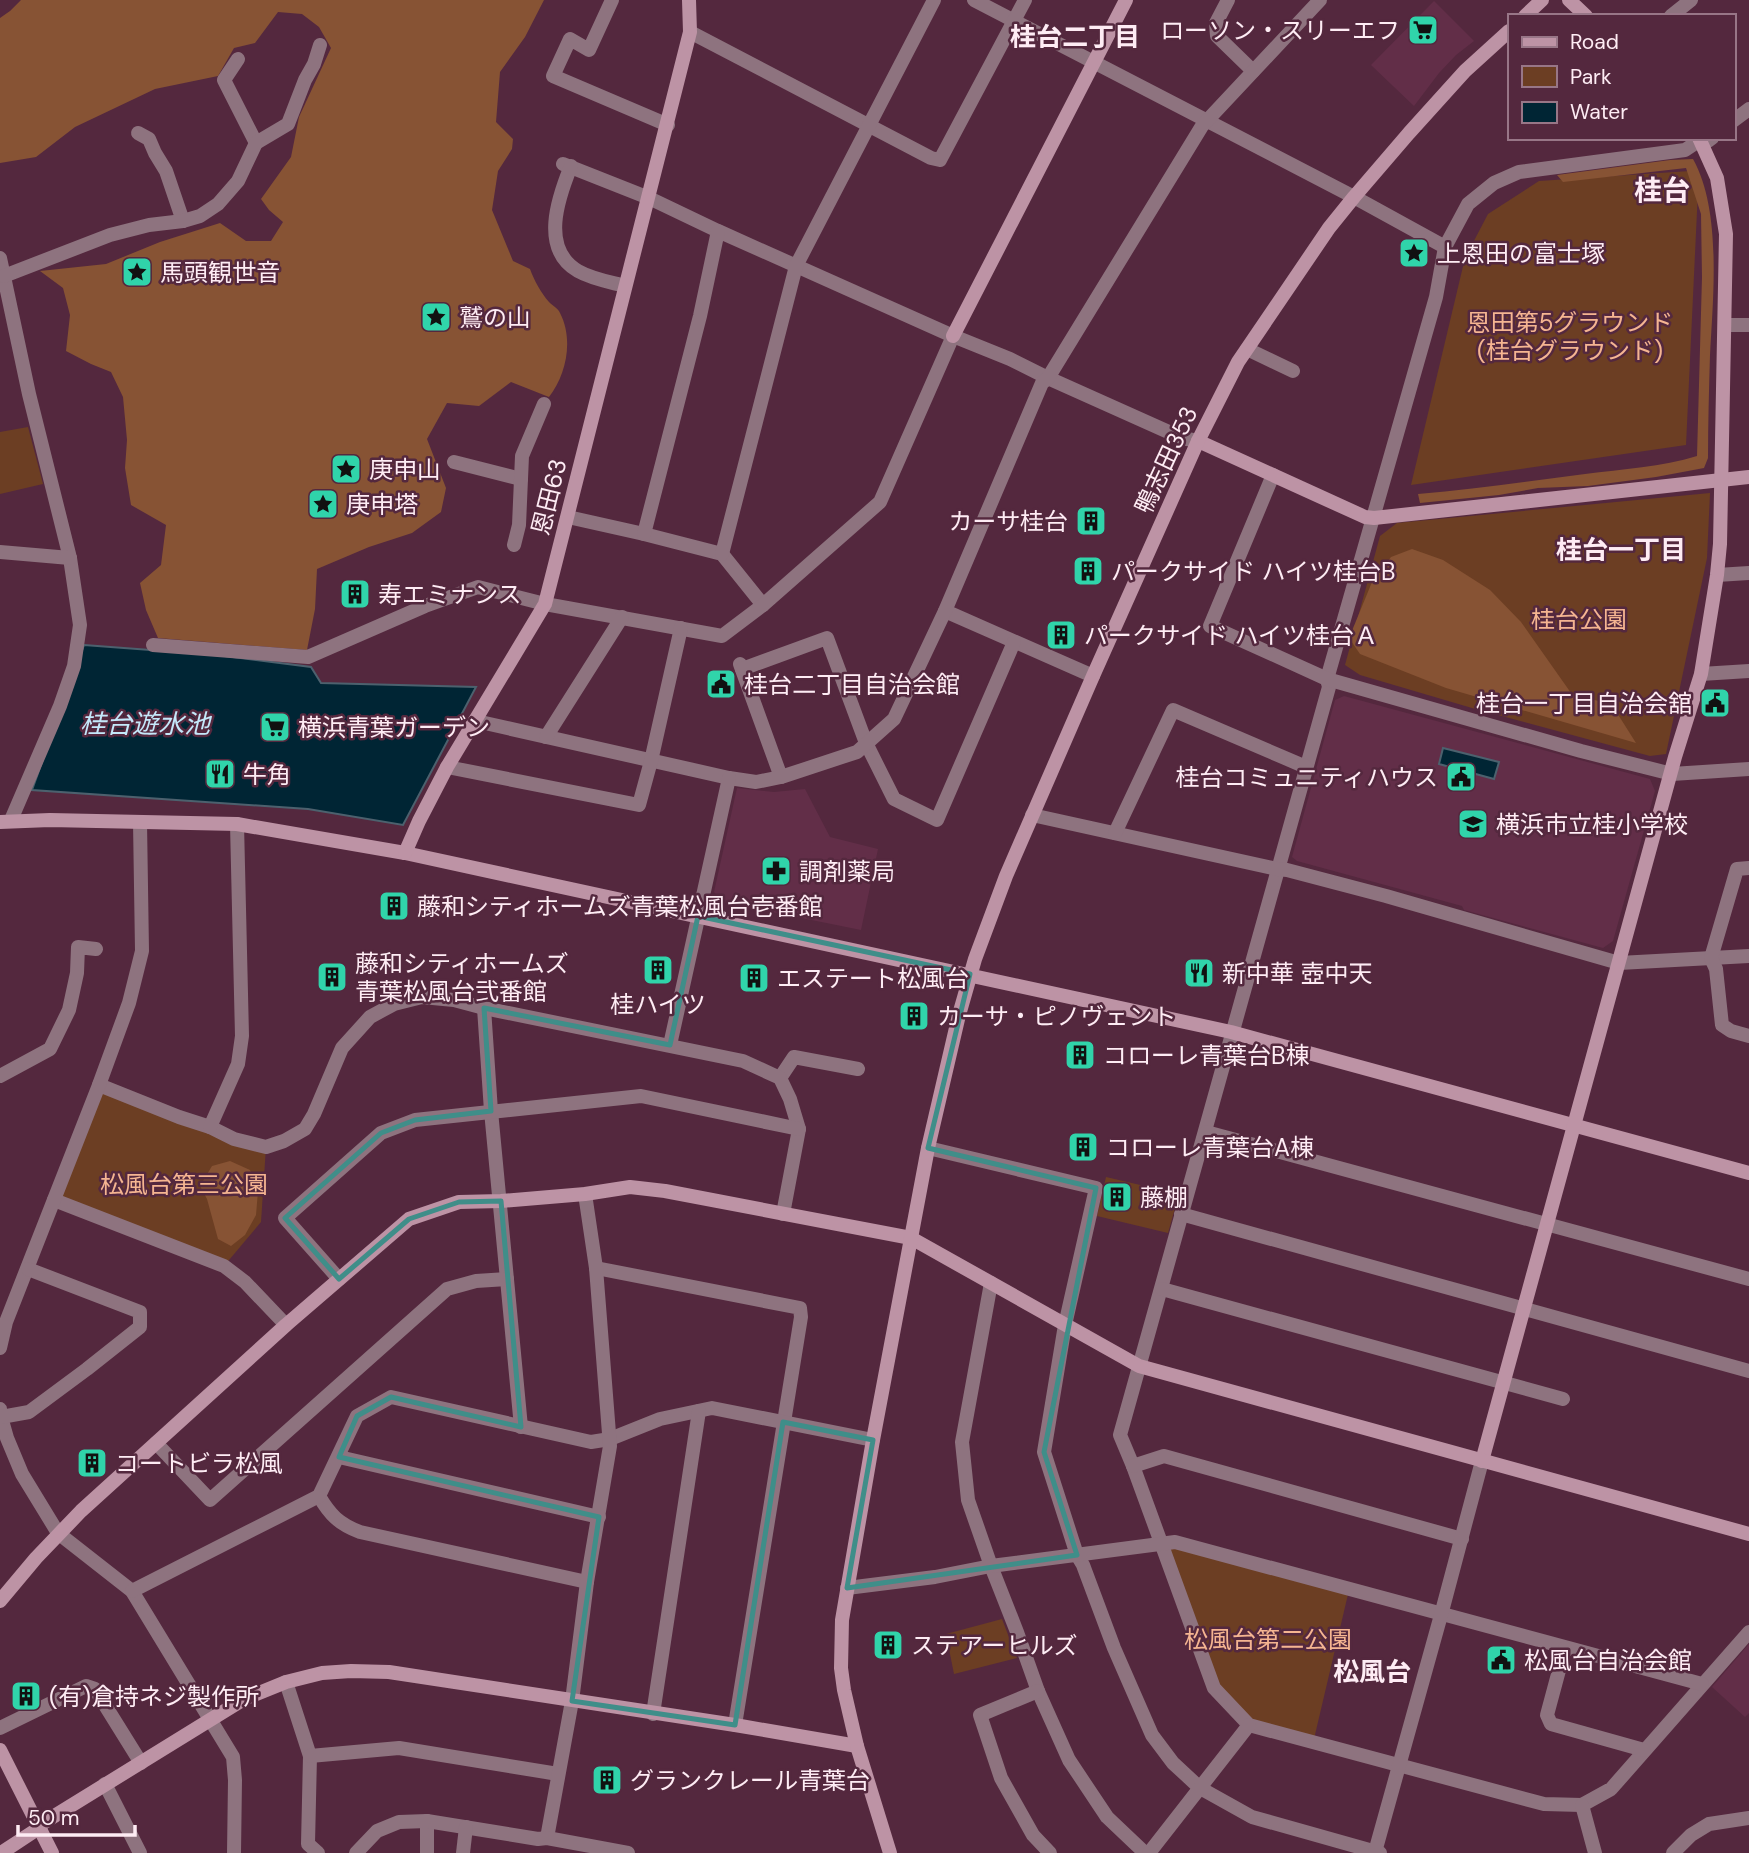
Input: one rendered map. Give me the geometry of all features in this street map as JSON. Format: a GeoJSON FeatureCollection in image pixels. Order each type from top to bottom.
{"type":"FeatureCollection","features":[{"type":"Feature","properties":{"kind":"street"},"geometry":{"type":"LineString","coordinates":[[612,0],[589,50],[570,39],[553,76],[668,125]]}},
{"type":"Feature","properties":{"kind":"street","name":"恩田63"},"geometry":{"type":"LineString","coordinates":[[405,853],[447,767],[545,604],[668,125],[690,32],[689,0]]}},
{"type":"Feature","properties":{"kind":"street"},"geometry":{"type":"LineString","coordinates":[[722,554],[796,266],[934,0]]}},
{"type":"Feature","properties":{"kind":"street"},"geometry":{"type":"LineString","coordinates":[[974,0],[1445,247]]}},
{"type":"Feature","properties":{"kind":"street"},"geometry":{"type":"LineString","coordinates":[[690,32],[930,158],[940,160],[1025,0]]}},
{"type":"Feature","properties":{"kind":"street"},"geometry":{"type":"LineString","coordinates":[[153,645],[308,657],[425,606],[478,587],[545,604],[727,637],[880,502],[953,336],[1126,0]]}},
{"type":"Feature","properties":{"kind":"street"},"geometry":{"type":"LineString","coordinates":[[1228,0],[1216,23],[1217,36],[1253,71]]}},
{"type":"Feature","properties":{"kind":"street"},"geometry":{"type":"LineString","coordinates":[[475,721],[755,782],[781,777],[857,752],[894,719],[945,611],[1042,383],[1048,378],[1202,126],[1320,0]]}},
{"type":"Feature","properties":{"kind":"street"},"geometry":{"type":"LineString","coordinates":[[1527,14],[1542,0]]}},
{"type":"Feature","properties":{"kind":"street"},"geometry":{"type":"LineString","coordinates":[[1569,0],[1584,14]]}},
{"type":"Feature","properties":{"kind":"street"},"geometry":{"type":"LineString","coordinates":[[1673,14],[1690,0]]}},
{"type":"Feature","properties":{"kind":"street","name":"鴨志田353"},"geometry":{"type":"LineString","coordinates":[[890,1853],[857,1746],[844,1690],[841,1668],[842,1620],[928,1149],[970,974],[1032,815],[1198,441],[1238,362],[1329,228],[1354,197],[1465,71],[1508,32]]}},
{"type":"Feature","properties":{"kind":"street"},"geometry":{"type":"LineString","coordinates":[[4,276],[110,235],[201,216],[218,204],[238,181],[256,143],[288,124],[320,45]]}},
{"type":"Feature","properties":{"kind":"street"},"geometry":{"type":"LineString","coordinates":[[238,59],[224,80],[256,143]]}},
{"type":"Feature","properties":{"kind":"street"},"geometry":{"type":"LineString","coordinates":[[138,133],[149,139],[166,171],[183,221]]}},
{"type":"Feature","properties":{"kind":"street"},"geometry":{"type":"LineString","coordinates":[[1701,140],[1685,149],[1519,172],[1494,183],[1468,204],[1445,247],[1436,297],[1327,679],[1329,687],[1120,1435],[1214,1688],[1249,1725],[1544,1804],[1582,1805],[1611,1789],[1749,1632]]}},
{"type":"Feature","properties":{"kind":"street"},"geometry":{"type":"LineString","coordinates":[[928,1149],[1096,1188],[1065,1325],[1044,1452],[1077,1555],[1152,1735],[1173,1763],[1200,1788],[1252,1817],[1378,1852],[1522,1309],[1548,1225],[1675,757],[1701,674],[1720,544],[1726,234],[1717,178],[1703,140]]}},
{"type":"Feature","properties":{"kind":"street"},"geometry":{"type":"LineString","coordinates":[[625,286],[579,272],[563,257],[557,239],[555,210],[567,165],[649,198],[796,266],[1010,359],[1182,438],[1198,441],[1364,517],[1749,477]]}},
{"type":"Feature","properties":{"kind":"street"},"geometry":{"type":"LineString","coordinates":[[644,534],[700,316],[718,231]]}},
{"type":"Feature","properties":{"kind":"street"},"geometry":{"type":"LineString","coordinates":[[0,258],[29,394],[70,558],[80,625],[77,652],[60,706],[5,821],[237,824],[405,853],[1231,1032],[1749,1173]]}},
{"type":"Feature","properties":{"kind":"street"},"geometry":{"type":"LineString","coordinates":[[1725,325],[1749,326]]}},
{"type":"Feature","properties":{"kind":"street"},"geometry":{"type":"LineString","coordinates":[[1247,349],[1293,371]]}},
{"type":"Feature","properties":{"kind":"street"},"geometry":{"type":"LineString","coordinates":[[514,545],[519,525],[522,456],[544,404]]}},
{"type":"Feature","properties":{"kind":"street"},"geometry":{"type":"LineString","coordinates":[[454,463],[521,479]]}},
{"type":"Feature","properties":{"kind":"street"},"geometry":{"type":"LineString","coordinates":[[1273,475],[1210,626],[1327,679],[1672,774],[1749,769]]}},
{"type":"Feature","properties":{"kind":"street"},"geometry":{"type":"LineString","coordinates":[[568,517],[722,554],[763,605]]}},
{"type":"Feature","properties":{"kind":"street"},"geometry":{"type":"LineString","coordinates":[[0,552],[70,558]]}},
{"type":"Feature","properties":{"kind":"street"},"geometry":{"type":"LineString","coordinates":[[1717,575],[1749,573]]}},
{"type":"Feature","properties":{"kind":"street"},"geometry":{"type":"LineString","coordinates":[[945,611],[1093,676]]}},
{"type":"Feature","properties":{"kind":"street"},"geometry":{"type":"LineString","coordinates":[[545,737],[622,617]]}},
{"type":"Feature","properties":{"kind":"street"},"geometry":{"type":"LineString","coordinates":[[447,767],[639,805],[681,628]]}},
{"type":"Feature","properties":{"kind":"street"},"geometry":{"type":"LineString","coordinates":[[781,777],[741,666],[827,638],[866,743],[894,799],[937,820],[1014,642]]}},
{"type":"Feature","properties":{"kind":"street"},"geometry":{"type":"LineString","coordinates":[[1701,674],[1749,671]]}},
{"type":"Feature","properties":{"kind":"street"},"geometry":{"type":"LineString","coordinates":[[1115,833],[1173,710],[1306,767]]}},
{"type":"Feature","properties":{"kind":"street"},"geometry":{"type":"LineString","coordinates":[[670,1045],[729,778]]}},
{"type":"Feature","properties":{"kind":"street"},"geometry":{"type":"LineString","coordinates":[[1032,815],[1287,870],[1619,963],[1749,956]]}},
{"type":"Feature","properties":{"kind":"street"},"geometry":{"type":"LineString","coordinates":[[0,1348],[3,1320],[28,1269],[129,1003],[142,951],[140,822]]}},
{"type":"Feature","properties":{"kind":"street"},"geometry":{"type":"LineString","coordinates":[[210,1127],[238,1064],[242,1036],[237,824]]}},
{"type":"Feature","properties":{"kind":"street"},"geometry":{"type":"LineString","coordinates":[[1749,868],[1737,869],[1711,958],[1716,969],[1722,1025],[1749,1037]]}},
{"type":"Feature","properties":{"kind":"street"},"geometry":{"type":"LineString","coordinates":[[0,1076],[50,1049],[69,1010],[77,973],[78,947],[96,949]]}},
{"type":"Feature","properties":{"kind":"street"},"geometry":{"type":"LineString","coordinates":[[100,1085],[210,1127],[234,1139],[267,1147],[304,1129],[314,1114],[342,1048],[370,1017],[394,1004],[422,997],[454,1000],[743,1061],[780,1078],[799,1129],[783,1214]]}},
{"type":"Feature","properties":{"kind":"street"},"geometry":{"type":"LineString","coordinates":[[484,1008],[521,1427]]}},
{"type":"Feature","properties":{"kind":"street"},"geometry":{"type":"LineString","coordinates":[[780,1078],[794,1057],[858,1069]]}},
{"type":"Feature","properties":{"kind":"street"},"geometry":{"type":"LineString","coordinates":[[339,1279],[285,1218],[381,1133],[415,1120],[641,1096],[799,1129]]}},
{"type":"Feature","properties":{"kind":"street"},"geometry":{"type":"LineString","coordinates":[[1206,1132],[1749,1279]]}},
{"type":"Feature","properties":{"kind":"street"},"geometry":{"type":"LineString","coordinates":[[0,1601],[58,1533],[286,1325],[409,1219],[459,1202],[585,1194],[630,1187],[653,1189],[911,1238],[1139,1366],[1749,1534]]}},
{"type":"Feature","properties":{"kind":"street"},"geometry":{"type":"LineString","coordinates":[[541,1843],[572,1700],[587,1582],[610,1439],[596,1268],[585,1194]]}},
{"type":"Feature","properties":{"kind":"street"},"geometry":{"type":"LineString","coordinates":[[54,1200],[224,1266],[245,1282],[286,1325]]}},
{"type":"Feature","properties":{"kind":"street"},"geometry":{"type":"LineString","coordinates":[[1181,1214],[1749,1371]]}},
{"type":"Feature","properties":{"kind":"street"},"geometry":{"type":"LineString","coordinates":[[596,1268],[800,1308],[735,1725]]}},
{"type":"Feature","properties":{"kind":"street"},"geometry":{"type":"LineString","coordinates":[[1,1417],[29,1412],[140,1327],[140,1312],[28,1269]]}},
{"type":"Feature","properties":{"kind":"street"},"geometry":{"type":"LineString","coordinates":[[156,1443],[210,1500],[447,1289],[476,1281],[507,1279]]}},
{"type":"Feature","properties":{"kind":"street"},"geometry":{"type":"LineString","coordinates":[[991,1283],[962,1442],[968,1500],[1038,1691],[1069,1760],[1107,1817],[1147,1853],[1249,1725]]}},
{"type":"Feature","properties":{"kind":"street"},"geometry":{"type":"LineString","coordinates":[[1162,1289],[1563,1398]]}},
{"type":"Feature","properties":{"kind":"street"},"geometry":{"type":"LineString","coordinates":[[132,1591],[318,1496],[357,1416],[391,1397],[591,1442],[610,1439],[660,1419],[712,1408],[873,1440]]}},
{"type":"Feature","properties":{"kind":"street"},"geometry":{"type":"LineString","coordinates":[[0,1409],[8,1443],[22,1474],[58,1533],[132,1591],[233,1757],[234,1853]]}},
{"type":"Feature","properties":{"kind":"street"},"geometry":{"type":"LineString","coordinates":[[653,1714],[699,1412]]}},
{"type":"Feature","properties":{"kind":"street"},"geometry":{"type":"LineString","coordinates":[[1133,1466],[1164,1456],[1462,1539]]}},
{"type":"Feature","properties":{"kind":"street"},"geometry":{"type":"LineString","coordinates":[[339,1457],[599,1517]]}},
{"type":"Feature","properties":{"kind":"street"},"geometry":{"type":"LineString","coordinates":[[318,1496],[328,1512],[344,1526],[360,1532],[587,1582]]}},
{"type":"Feature","properties":{"kind":"street"},"geometry":{"type":"LineString","coordinates":[[847,1588],[1175,1542],[1702,1684]]}},
{"type":"Feature","properties":{"kind":"street"},"geometry":{"type":"LineString","coordinates":[[1565,1647],[1547,1714],[1551,1724],[1644,1750]]}},
{"type":"Feature","properties":{"kind":"street"},"geometry":{"type":"LineString","coordinates":[[1,1853],[43,1823],[210,1718],[244,1699],[286,1682],[322,1673],[389,1672],[857,1746]]}},
{"type":"Feature","properties":{"kind":"street"},"geometry":{"type":"LineString","coordinates":[[286,1682],[310,1756],[308,1844],[318,1853]]}},
{"type":"Feature","properties":{"kind":"street"},"geometry":{"type":"LineString","coordinates":[[0,1728],[86,1686],[95,1689],[141,1763]]}},
{"type":"Feature","properties":{"kind":"street"},"geometry":{"type":"LineString","coordinates":[[1038,1691],[980,1715],[1000,1778],[1033,1835],[1050,1853]]}},
{"type":"Feature","properties":{"kind":"street"},"geometry":{"type":"LineString","coordinates":[[310,1756],[399,1748],[558,1774]]}},
{"type":"Feature","properties":{"kind":"street"},"geometry":{"type":"LineString","coordinates":[[0,1750],[52,1853]]}},
{"type":"Feature","properties":{"kind":"street"},"geometry":{"type":"LineString","coordinates":[[105,1784],[139,1853]]}},
{"type":"Feature","properties":{"kind":"street"},"geometry":{"type":"LineString","coordinates":[[1582,1805],[1595,1853]]}},
{"type":"Feature","properties":{"kind":"street"},"geometry":{"type":"LineString","coordinates":[[1673,1853],[1691,1835],[1709,1824],[1749,1818]]}},
{"type":"Feature","properties":{"kind":"street"},"geometry":{"type":"LineString","coordinates":[[356,1853],[377,1831],[399,1822],[427,1821],[541,1843],[628,1853]]}},
{"type":"Feature","properties":{"kind":"street"},"geometry":{"type":"LineString","coordinates":[[427,1821],[428,1853]]}},
{"type":"Feature","properties":{"kind":"street"},"geometry":{"type":"LineString","coordinates":[[463,1853],[466,1827]]}},
{"type":"Feature","properties":{"kind":"highlighted area"},"geometry":{"type":"Polygon","coordinates":[[[698,916],[970,974],[928,1148],[1096,1188],[1044,1452],[1077,1555],[847,1588],[873,1440],[783,1422],[735,1725],[572,1701],[599,1517],[339,1457],[357,1416],[391,1397],[521,1427],[501,1201],[459,1202],[409,1219],[339,1279],[285,1218],[381,1133],[415,1120],[491,1111],[484,1008],[670,1045],[698,916]]]}},
{"type":"Feature","properties":{"kind":"shaded area"},"geometry":{"type":"Polygon","coordinates":[[[21,0],[544,0],[525,37],[500,72],[496,122],[513,139],[512,149],[498,171],[492,210],[513,261],[530,269],[541,291],[559,311],[567,334],[564,368],[549,397],[511,382],[479,406],[447,403],[427,439],[446,488],[441,512],[412,533],[369,547],[317,569],[315,609],[307,650],[158,638],[146,610],[140,583],[161,565],[166,525],[131,505],[125,468],[127,440],[123,397],[111,372],[66,351],[70,315],[63,288],[40,271],[106,264],[160,242],[220,223],[246,241],[271,241],[283,222],[261,199],[291,157],[299,117],[331,48],[319,27],[302,14],[278,12],[255,43],[234,48],[218,76],[155,89],[75,127],[36,157],[0,163],[0,18],[21,0]]]}},
{"type":"Feature","properties":{"kind":"shaded area"},"geometry":{"type":"Polygon","coordinates":[[[1434,1],[1474,41],[1439,73],[1414,106],[1371,65],[1434,1]]]}},
{"type":"Feature","properties":{"kind":"shaded area"},"geometry":{"type":"Polygon","coordinates":[[[1693,159],[1708,203],[1714,255],[1708,458],[1704,468],[1588,486],[1538,488],[1420,503],[1418,494],[1642,467],[1697,456],[1701,214],[1686,168],[1563,182],[1557,175],[1693,159]]]}},
{"type":"Feature","properties":{"kind":"shaded area"},"geometry":{"type":"Polygon","coordinates":[[[1412,549],[1443,560],[1490,590],[1521,622],[1571,693],[1612,705],[1636,743],[1446,688],[1360,654],[1349,638],[1372,582],[1391,557],[1412,549]]]}},
{"type":"Feature","properties":{"kind":"shaded area","name":"横浜市立桂小学校"},"geometry":{"type":"Polygon","coordinates":[[[1344,696],[1650,779],[1655,791],[1613,941],[1603,948],[1464,910],[1462,906],[1297,861],[1292,857],[1335,700],[1344,696]]]}},
{"type":"Feature","properties":{"kind":"shaded area"},"geometry":{"type":"Polygon","coordinates":[[[737,788],[774,792],[805,789],[830,837],[878,849],[861,930],[723,902],[714,892],[737,788]]]}},
{"type":"Feature","properties":{"kind":"shaded area"},"geometry":{"type":"Polygon","coordinates":[[[230,1161],[250,1170],[258,1191],[256,1215],[245,1235],[231,1246],[218,1239],[207,1199],[200,1186],[212,1166],[230,1161]]]}},
{"type":"Feature","properties":{"kind":"shaded area"},"geometry":{"type":"Polygon","coordinates":[[[1749,1644],[1749,1713],[1745,1717],[1712,1687],[1749,1644]]]}},
{"type":"Feature","properties":{"kind":"green space","name":"恩田第5グラウンド (桂台グラウンド)"},"geometry":{"type":"Polygon","coordinates":[[[1690,171],[1698,190],[1686,445],[1411,485],[1465,258],[1488,214],[1539,181],[1690,171]]]}},
{"type":"Feature","properties":{"kind":"green space"},"geometry":{"type":"Polygon","coordinates":[[[28,427],[43,484],[0,494],[0,432],[28,427]]]}},
{"type":"Feature","properties":{"kind":"green space","name":"桂台公園"},"geometry":{"type":"Polygon","coordinates":[[[1710,493],[1707,558],[1666,754],[1650,756],[1472,708],[1360,675],[1345,665],[1380,536],[1397,523],[1710,493]]]}},
{"type":"Feature","properties":{"kind":"green space","name":"松風台第三公園"},"geometry":{"type":"Polygon","coordinates":[[[101,1090],[266,1147],[261,1222],[224,1266],[54,1200],[101,1090]]]}},
{"type":"Feature","properties":{"kind":"green space"},"geometry":{"type":"Polygon","coordinates":[[[1106,1177],[1179,1194],[1168,1233],[1097,1216],[1106,1177]]]}},
{"type":"Feature","properties":{"kind":"green space","name":"松風台第二公園"},"geometry":{"type":"Polygon","coordinates":[[[1161,1544],[1349,1590],[1314,1739],[1249,1725],[1214,1688],[1161,1544]]]}},
{"type":"Feature","properties":{"kind":"green space"},"geometry":{"type":"Polygon","coordinates":[[[1002,1619],[1017,1658],[954,1674],[946,1634],[1002,1619]]]}},
{"type":"Feature","properties":{"kind":"water","name":"桂台遊水池"},"geometry":{"type":"Polygon","coordinates":[[[84,645],[217,655],[311,667],[321,683],[476,687],[403,825],[308,809],[32,790],[84,645]]]}},
{"type":"Feature","properties":{"kind":"water"},"geometry":{"type":"Polygon","coordinates":[[[1443,748],[1499,762],[1494,779],[1439,764],[1443,748]]]}},
{"type":"Feature","properties":{"kind":"place","name":"ローソン・スリーエフ"},"geometry":{"type":"Point","coordinates":[1423,30]}},
{"type":"Feature","properties":{"kind":"place","name":"上恩田の富士塚"},"geometry":{"type":"Point","coordinates":[1414,253]}},
{"type":"Feature","properties":{"kind":"place","name":"馬頭観世音"},"geometry":{"type":"Point","coordinates":[137,272]}},
{"type":"Feature","properties":{"kind":"place","name":"鷲の山"},"geometry":{"type":"Point","coordinates":[436,317]}},
{"type":"Feature","properties":{"kind":"place","name":"庚申山"},"geometry":{"type":"Point","coordinates":[346,469]}},
{"type":"Feature","properties":{"kind":"place","name":"庚申塔"},"geometry":{"type":"Point","coordinates":[323,504]}},
{"type":"Feature","properties":{"kind":"place","name":"カーサ桂台"},"geometry":{"type":"Point","coordinates":[1091,521]}},
{"type":"Feature","properties":{"kind":"place","name":"パークサイド ハイツ桂台B"},"geometry":{"type":"Point","coordinates":[1088,571]}},
{"type":"Feature","properties":{"kind":"place","name":"寿エミナンス"},"geometry":{"type":"Point","coordinates":[355,594]}},
{"type":"Feature","properties":{"kind":"place","name":"パークサイド ハイツ桂台Ａ"},"geometry":{"type":"Point","coordinates":[1061,635]}},
{"type":"Feature","properties":{"kind":"place","name":"桂台二丁目自治会館"},"geometry":{"type":"Point","coordinates":[721,684]}},
{"type":"Feature","properties":{"kind":"place","name":"桂台一丁目自治会舘"},"geometry":{"type":"Point","coordinates":[1715,703]}},
{"type":"Feature","properties":{"kind":"place","name":"横浜青葉ガーデン"},"geometry":{"type":"Point","coordinates":[275,727]}},
{"type":"Feature","properties":{"kind":"place","name":"牛角"},"geometry":{"type":"Point","coordinates":[220,774]}},
{"type":"Feature","properties":{"kind":"place","name":"桂台コミュニティハウス"},"geometry":{"type":"Point","coordinates":[1461,777]}},
{"type":"Feature","properties":{"kind":"place","name":"横浜市立桂小学校"},"geometry":{"type":"Point","coordinates":[1473,824]}},
{"type":"Feature","properties":{"kind":"place","name":"調剤薬局"},"geometry":{"type":"Point","coordinates":[776,871]}},
{"type":"Feature","properties":{"kind":"place","name":"藤和シティホームズ青葉松風台壱番館"},"geometry":{"type":"Point","coordinates":[394,906]}},
{"type":"Feature","properties":{"kind":"place","name":"桂ハイツ"},"geometry":{"type":"Point","coordinates":[658,970]}},
{"type":"Feature","properties":{"kind":"place","name":"新中華 壺中天"},"geometry":{"type":"Point","coordinates":[1199,973]}},
{"type":"Feature","properties":{"kind":"place","name":"藤和シティホームズ 青葉松風台弐番館"},"geometry":{"type":"Point","coordinates":[332,977]}},
{"type":"Feature","properties":{"kind":"place","name":"エステート松風台"},"geometry":{"type":"Point","coordinates":[754,978]}},
{"type":"Feature","properties":{"kind":"place","name":"カーサ・ピノヴェント"},"geometry":{"type":"Point","coordinates":[914,1016]}},
{"type":"Feature","properties":{"kind":"place","name":"コローレ青葉台B棟"},"geometry":{"type":"Point","coordinates":[1080,1055]}},
{"type":"Feature","properties":{"kind":"place","name":"コローレ青葉台A棟"},"geometry":{"type":"Point","coordinates":[1083,1147]}},
{"type":"Feature","properties":{"kind":"place","name":"藤棚"},"geometry":{"type":"Point","coordinates":[1117,1197]}},
{"type":"Feature","properties":{"kind":"place","name":"コートビラ松風"},"geometry":{"type":"Point","coordinates":[92,1463]}},
{"type":"Feature","properties":{"kind":"place","name":"ステアーヒルズ"},"geometry":{"type":"Point","coordinates":[888,1645]}},
{"type":"Feature","properties":{"kind":"place","name":"松風台自治会館"},"geometry":{"type":"Point","coordinates":[1501,1660]}},
{"type":"Feature","properties":{"kind":"place","name":"(有)倉持ネジ製作所"},"geometry":{"type":"Point","coordinates":[26,1696]}},
{"type":"Feature","properties":{"kind":"place","name":"グランクレール青葉台"},"geometry":{"type":"Point","coordinates":[607,1780]}},
{"type":"Feature","properties":{"kind":"district","name":"桂台二丁目"},"geometry":{"type":"Point","coordinates":[1075,37]}},
{"type":"Feature","properties":{"kind":"district","name":"桂台"},"geometry":{"type":"Point","coordinates":[1662,190]}},
{"type":"Feature","properties":{"kind":"district","name":"桂台一丁目"},"geometry":{"type":"Point","coordinates":[1621,550]}},
{"type":"Feature","properties":{"kind":"district","name":"松風台"},"geometry":{"type":"Point","coordinates":[1372,1672]}}]}
